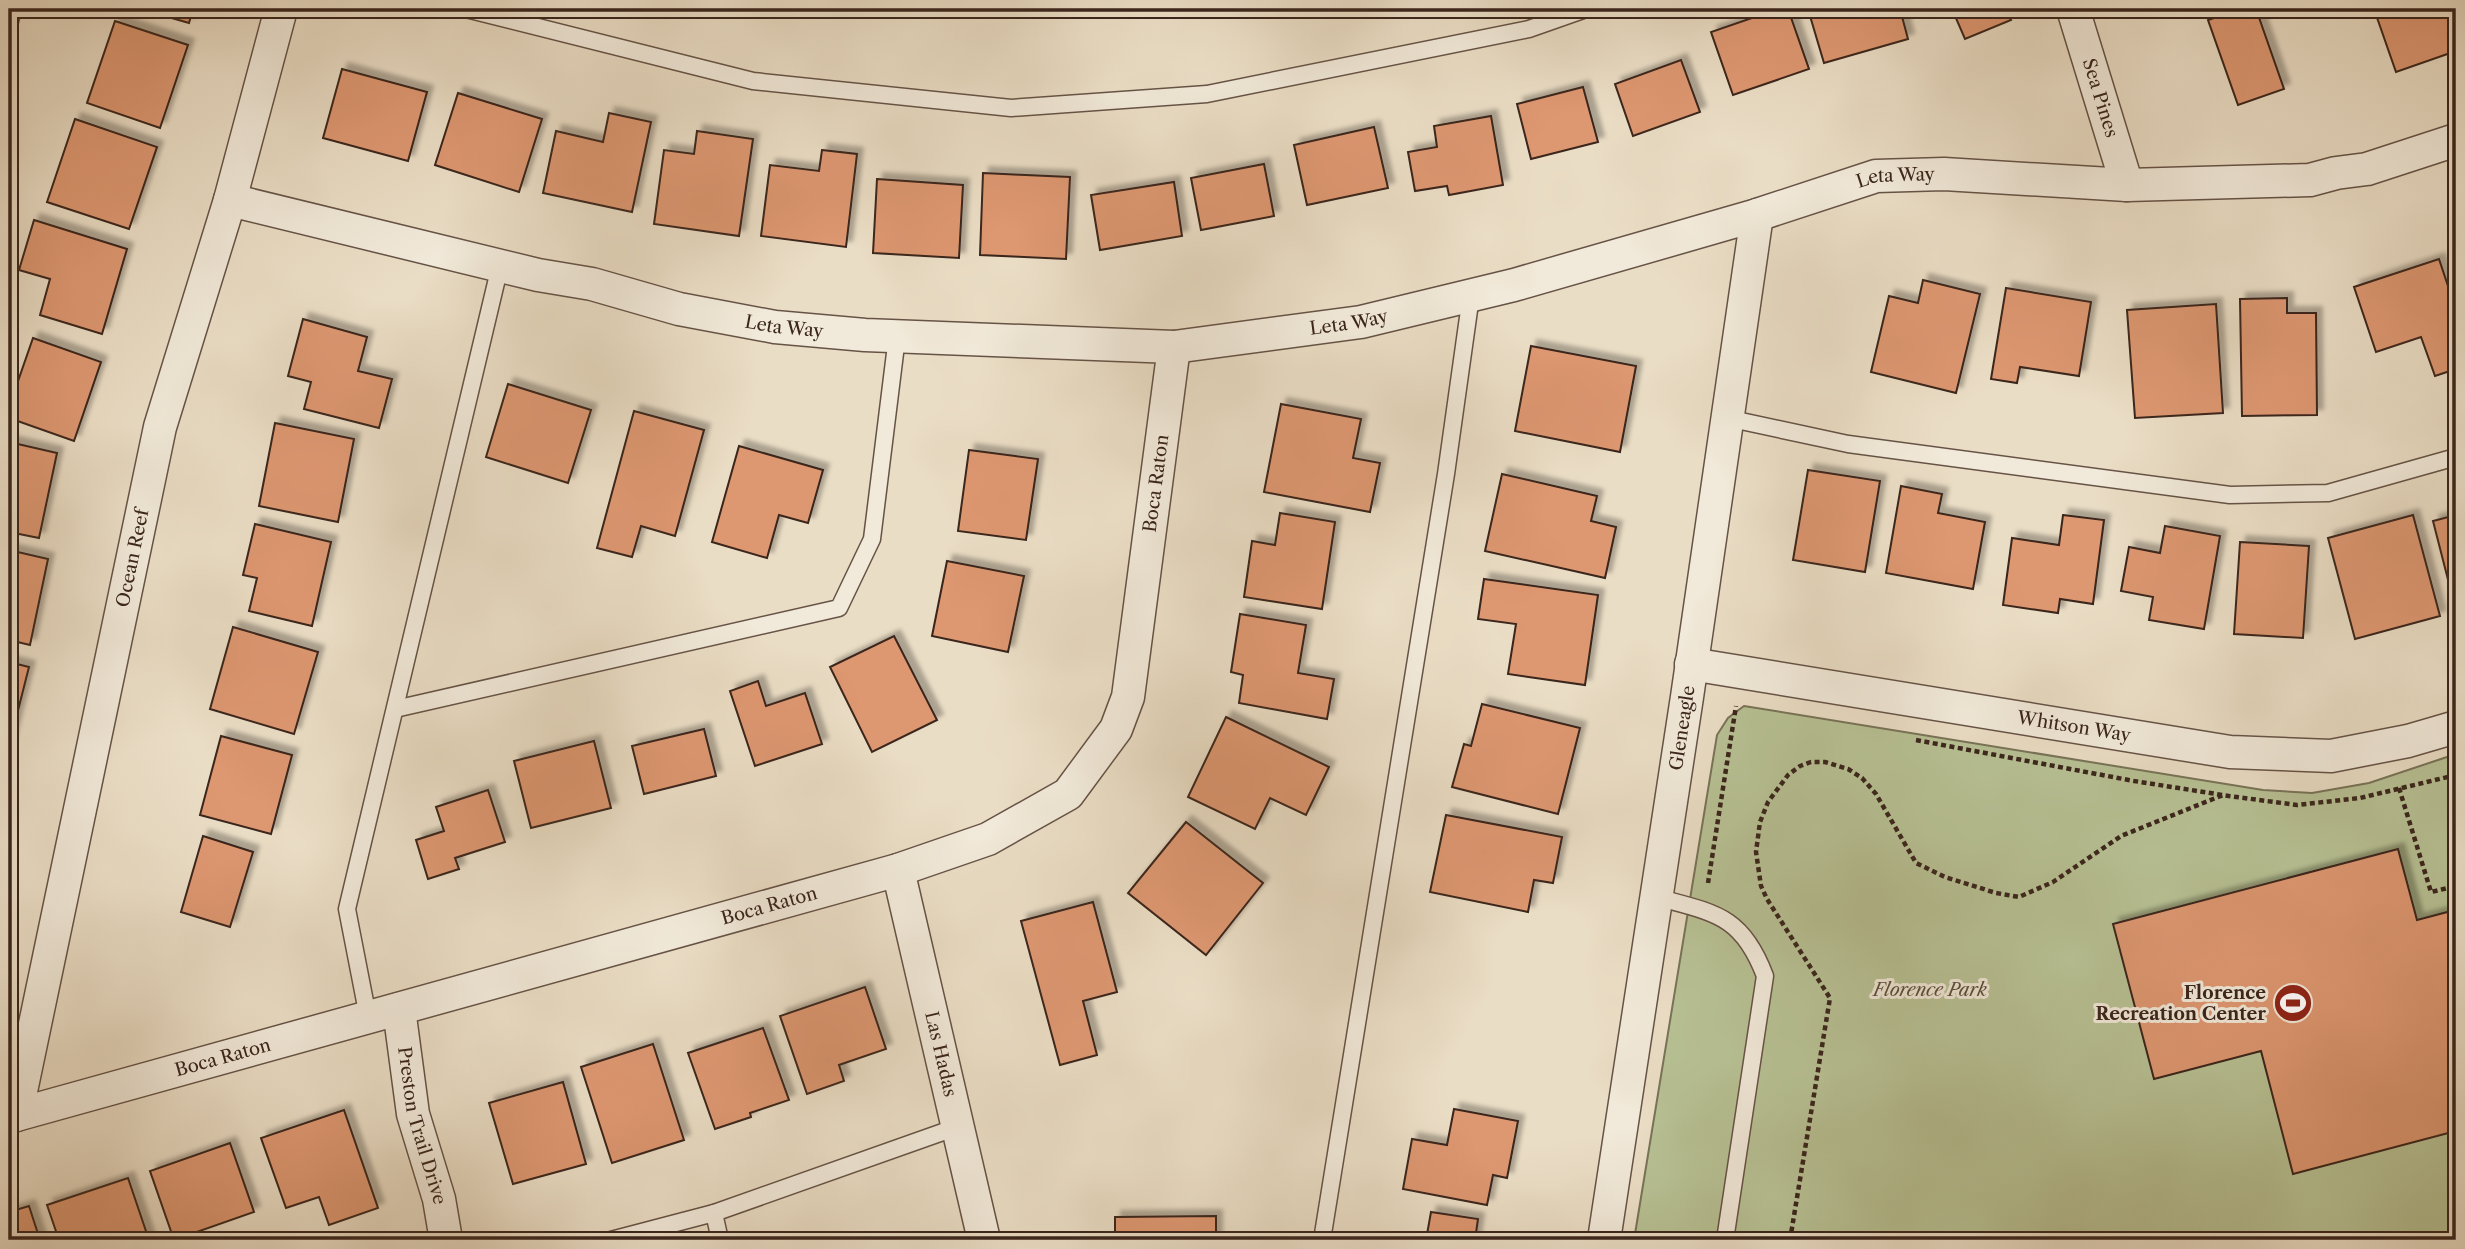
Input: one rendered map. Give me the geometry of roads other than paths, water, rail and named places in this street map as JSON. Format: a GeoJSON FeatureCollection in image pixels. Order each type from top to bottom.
{"type":"FeatureCollection","features":[{"type":"Feature","properties":{"kind":"street","name":"Ocean Reef"},"geometry":{"type":"LineString","coordinates":[[12,1116],[160,427],[230,200],[281,9]]}},
{"type":"Feature","properties":{"kind":"street","name":"Sea Pines"},"geometry":{"type":"LineString","coordinates":[[2073,9],[2127,185]]}},
{"type":"Feature","properties":{"kind":"street","name":"Leta Way"},"geometry":{"type":"LineString","coordinates":[[230,200],[500,266],[592,284],[679,309],[775,327],[897,337],[1174,347],[1362,322],[1471,296],[1756,215],[1876,176],[1944,174],[2127,185],[2310,180],[2367,169],[2456,140]]}},
{"type":"Feature","properties":{"kind":"street","name":"Gleneagle"},"geometry":{"type":"LineString","coordinates":[[1604,1240],[1756,215]]}},
{"type":"Feature","properties":{"kind":"street","name":"Boca Raton"},"geometry":{"type":"LineString","coordinates":[[12,1116],[898,870],[988,839],[1068,794],[1116,729],[1128,697],[1174,347]]}},
{"type":"Feature","properties":{"kind":"street","name":"Whitson Way"},"geometry":{"type":"LineString","coordinates":[[1691,664],[2230,752],[2331,756],[2408,741],[2456,727]]}},
{"type":"Feature","properties":{"kind":"street","name":"Las Hadas"},"geometry":{"type":"LineString","coordinates":[[898,870],[984,1240]]}},
{"type":"Feature","properties":{"kind":"street","name":"Preston Trail Drive"},"geometry":{"type":"LineString","coordinates":[[399,1009],[413,1114],[439,1199],[446,1240]]}},
{"type":"Feature","properties":{"kind":"lane"},"geometry":{"type":"LineString","coordinates":[[9,25],[13,9]]}},
{"type":"Feature","properties":{"kind":"lane"},"geometry":{"type":"LineString","coordinates":[[466,9],[754,81],[1011,108],[1208,94],[1529,29],[1586,9]]}},
{"type":"Feature","properties":{"kind":"lane"},"geometry":{"type":"LineString","coordinates":[[368,1017],[347,909],[500,266]]}},
{"type":"Feature","properties":{"kind":"lane"},"geometry":{"type":"LineString","coordinates":[[1322,1240],[1444,488],[1471,296]]}},
{"type":"Feature","properties":{"kind":"lane"},"geometry":{"type":"LineString","coordinates":[[395,709],[839,608],[872,539],[897,337]]}},
{"type":"Feature","properties":{"kind":"lane"},"geometry":{"type":"LineString","coordinates":[[1727,418],[1849,444],[2230,495],[2328,493],[2456,457]]}},
{"type":"Feature","properties":{"kind":"lane"},"geometry":{"type":"LineString","coordinates":[[1656,897],[1718,915],[1739,930],[1756,951],[1765,976],[1725,1240]]}},
{"type":"Feature","properties":{"kind":"lane"},"geometry":{"type":"LineString","coordinates":[[611,1240],[713,1213],[957,1127]]}},
{"type":"Feature","properties":{"kind":"lane"},"geometry":{"type":"LineString","coordinates":[[713,1213],[720,1240]]}},
{"type":"Feature","properties":{"kind":"place","name":"Florence Recreation Center"},"geometry":{"type":"Point","coordinates":[2293,1003]}},
{"type":"Feature","properties":{"kind":"park label","name":"Florence Park"},"geometry":{"type":"Point","coordinates":[1930,990]}}]}
